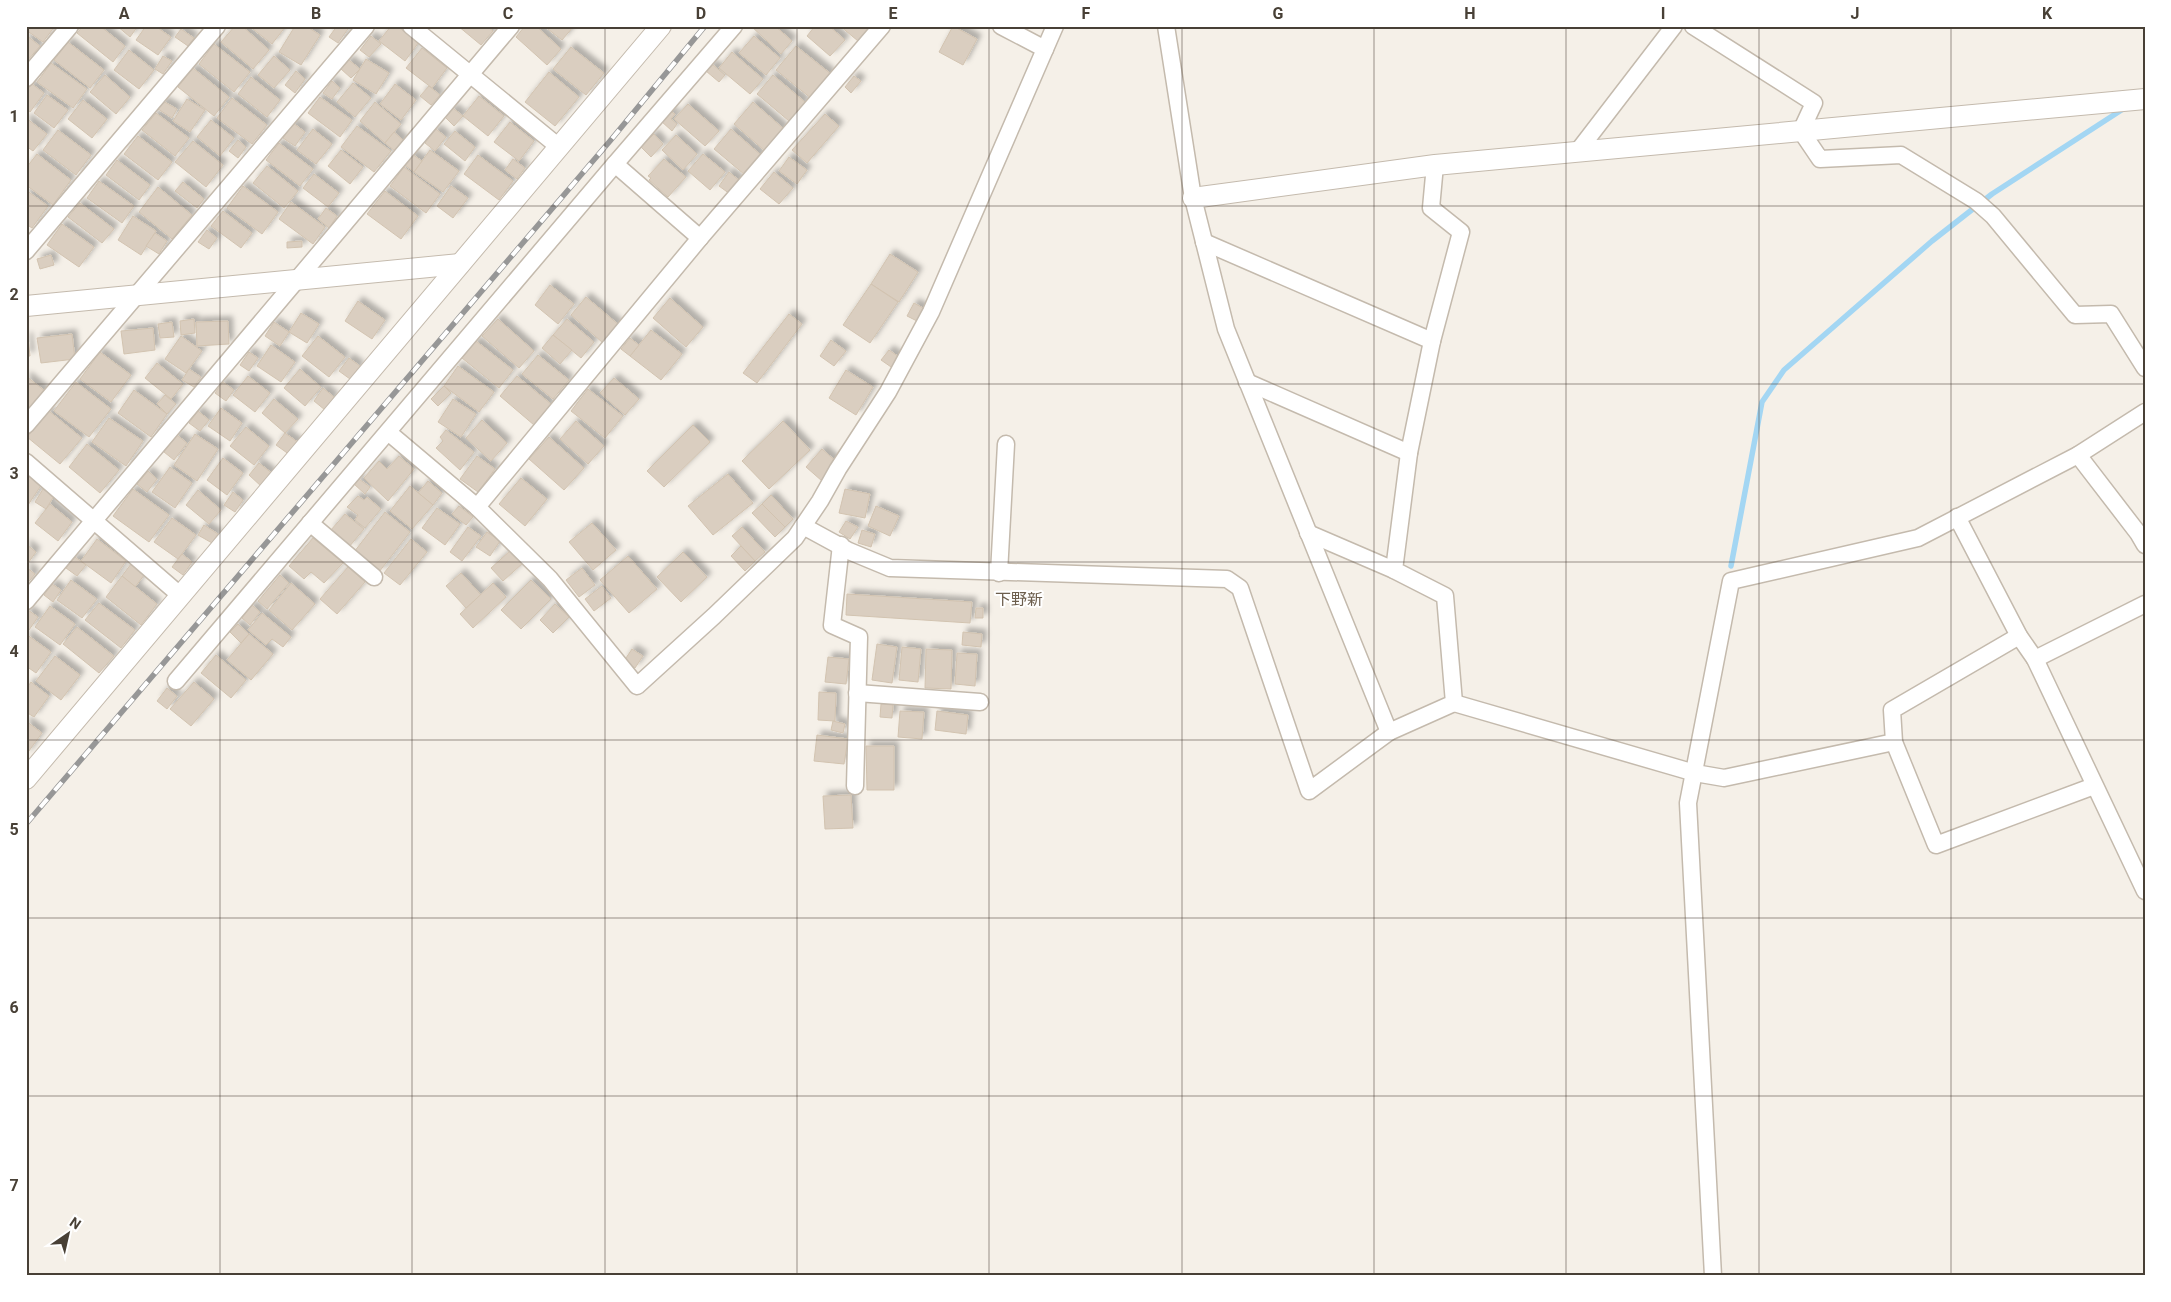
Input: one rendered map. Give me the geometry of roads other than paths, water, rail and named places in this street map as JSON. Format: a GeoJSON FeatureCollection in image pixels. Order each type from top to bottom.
{"type":"FeatureCollection","features":[{"type":"Feature","properties":{"kind":"street"},"geometry":{"type":"LineString","coordinates":[[26,78],[70,26]]}},
{"type":"Feature","properties":{"kind":"street"},"geometry":{"type":"LineString","coordinates":[[26,251],[218,26]]}},
{"type":"Feature","properties":{"kind":"street"},"geometry":{"type":"LineString","coordinates":[[26,425],[366,26]]}},
{"type":"Feature","properties":{"kind":"street"},"geometry":{"type":"LineString","coordinates":[[411,26],[559,148]]}},
{"type":"Feature","properties":{"kind":"street"},"geometry":{"type":"LineString","coordinates":[[26,600],[511,26]]}},
{"type":"Feature","properties":{"kind":"street"},"geometry":{"type":"LineString","coordinates":[[26,779],[661,26]]}},
{"type":"Feature","properties":{"kind":"street"},"geometry":{"type":"LineString","coordinates":[[176,681],[734,26]]}},
{"type":"Feature","properties":{"kind":"street"},"geometry":{"type":"LineString","coordinates":[[477,507],[700,238],[882,26]]}},
{"type":"Feature","properties":{"kind":"street"},"geometry":{"type":"LineString","coordinates":[[1000,26],[1045,49]]}},
{"type":"Feature","properties":{"kind":"street"},"geometry":{"type":"LineString","coordinates":[[388,432],[477,507],[550,579],[637,686],[714,616],[795,538],[888,392],[931,312],[1055,26]]}},
{"type":"Feature","properties":{"kind":"street"},"geometry":{"type":"LineString","coordinates":[[1166,26],[1193,198],[1226,329],[1389,732]]}},
{"type":"Feature","properties":{"kind":"street"},"geometry":{"type":"LineString","coordinates":[[1578,151],[1674,26]]}},
{"type":"Feature","properties":{"kind":"street"},"geometry":{"type":"LineString","coordinates":[[1694,26],[1814,103],[1801,131]]}},
{"type":"Feature","properties":{"kind":"street"},"geometry":{"type":"LineString","coordinates":[[1193,198],[1435,165],[2145,99]]}},
{"type":"Feature","properties":{"kind":"street"},"geometry":{"type":"LineString","coordinates":[[1801,131],[1820,159],[1901,154],[1976,201],[1993,216],[2074,315],[2111,314],[2145,368]]}},
{"type":"Feature","properties":{"kind":"street"},"geometry":{"type":"LineString","coordinates":[[615,164],[700,238]]}},
{"type":"Feature","properties":{"kind":"street"},"geometry":{"type":"LineString","coordinates":[[1394,570],[1409,454],[1432,341],[1461,232],[1431,208],[1435,165]]}},
{"type":"Feature","properties":{"kind":"street"},"geometry":{"type":"LineString","coordinates":[[1204,242],[1432,341]]}},
{"type":"Feature","properties":{"kind":"street"},"geometry":{"type":"LineString","coordinates":[[26,306],[298,278],[460,264]]}},
{"type":"Feature","properties":{"kind":"street"},"geometry":{"type":"LineString","coordinates":[[1247,382],[1409,454]]}},
{"type":"Feature","properties":{"kind":"street"},"geometry":{"type":"LineString","coordinates":[[1714,1276],[1688,803],[1731,581],[1918,538],[2078,455],[2145,412]]}},
{"type":"Feature","properties":{"kind":"street"},"geometry":{"type":"LineString","coordinates":[[999,573],[1006,444]]}},
{"type":"Feature","properties":{"kind":"street"},"geometry":{"type":"LineString","coordinates":[[2078,455],[2138,533],[2145,545]]}},
{"type":"Feature","properties":{"kind":"street"},"geometry":{"type":"LineString","coordinates":[[26,462],[181,596]]}},
{"type":"Feature","properties":{"kind":"street"},"geometry":{"type":"LineString","coordinates":[[1957,517],[2019,636],[2035,660],[2145,891]]}},
{"type":"Feature","properties":{"kind":"street"},"geometry":{"type":"LineString","coordinates":[[310,523],[374,578]]}},
{"type":"Feature","properties":{"kind":"street"},"geometry":{"type":"LineString","coordinates":[[803,526],[890,568],[999,573],[1228,578],[1240,588],[1309,791],[1389,732],[1454,703],[1695,773],[1724,778],[1894,742]]}},
{"type":"Feature","properties":{"kind":"street"},"geometry":{"type":"LineString","coordinates":[[1308,533],[1394,570],[1445,596],[1454,703]]}},
{"type":"Feature","properties":{"kind":"street"},"geometry":{"type":"LineString","coordinates":[[841,546],[832,625],[859,637],[854,786]]}},
{"type":"Feature","properties":{"kind":"street"},"geometry":{"type":"LineString","coordinates":[[2035,660],[2145,604]]}},
{"type":"Feature","properties":{"kind":"street"},"geometry":{"type":"LineString","coordinates":[[2019,636],[1892,710],[1894,742],[1936,845],[1979,827],[2094,786]]}},
{"type":"Feature","properties":{"kind":"street"},"geometry":{"type":"LineString","coordinates":[[857,693],[980,702]]}},
{"type":"Feature","properties":{"kind":"waterway"},"geometry":{"type":"LineString","coordinates":[[1731,566],[1762,402],[1784,370],[1932,241],[1992,194],[2123,109]]}},
{"type":"Feature","properties":{"kind":"railway"},"geometry":{"type":"LineString","coordinates":[[26,824],[610,141],[705,26]]}},
{"type":"Feature","properties":{"kind":"district","name":"下野新"},"geometry":{"type":"Point","coordinates":[1019,599]}}]}
